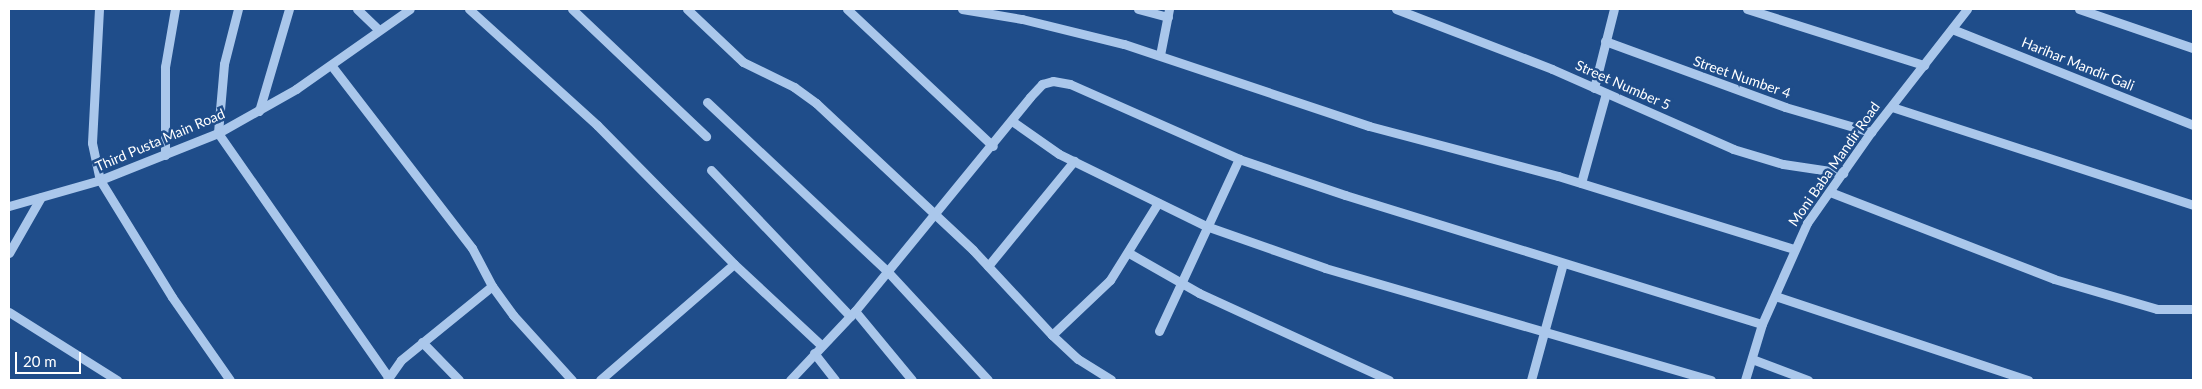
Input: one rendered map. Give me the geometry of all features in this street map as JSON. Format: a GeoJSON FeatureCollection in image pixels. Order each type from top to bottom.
{"type":"FeatureCollection","features":[{"type":"Feature","properties":{"kind":"street"},"geometry":{"type":"LineString","coordinates":[[99,9],[92,143],[100,180],[172,297],[230,380]]}},
{"type":"Feature","properties":{"kind":"street"},"geometry":{"type":"LineString","coordinates":[[164,155],[166,67],[175,9]]}},
{"type":"Feature","properties":{"kind":"street"},"geometry":{"type":"LineString","coordinates":[[238,9],[224,64],[218,134],[388,379],[401,360],[492,286]]}},
{"type":"Feature","properties":{"kind":"street"},"geometry":{"type":"LineString","coordinates":[[259,110],[288,9]]}},
{"type":"Feature","properties":{"kind":"street"},"geometry":{"type":"LineString","coordinates":[[357,9],[379,30]]}},
{"type":"Feature","properties":{"kind":"street","name":"Third Pusta Main Road"},"geometry":{"type":"LineString","coordinates":[[9,206],[100,180],[218,134],[331,65],[410,9]]}},
{"type":"Feature","properties":{"kind":"street"},"geometry":{"type":"LineString","coordinates":[[469,9],[596,125],[734,264],[821,345]]}},
{"type":"Feature","properties":{"kind":"street"},"geometry":{"type":"LineString","coordinates":[[572,9],[706,136]]}},
{"type":"Feature","properties":{"kind":"street"},"geometry":{"type":"LineString","coordinates":[[687,9],[743,62],[794,87],[816,102],[936,213],[1078,359],[1111,380]]}},
{"type":"Feature","properties":{"kind":"street"},"geometry":{"type":"LineString","coordinates":[[847,9],[992,146]]}},
{"type":"Feature","properties":{"kind":"street"},"geometry":{"type":"LineString","coordinates":[[966,9],[1017,13],[1160,55],[1369,126],[1581,183],[1794,249]]}},
{"type":"Feature","properties":{"kind":"street"},"geometry":{"type":"LineString","coordinates":[[1138,9],[1168,13],[1160,55]]}},
{"type":"Feature","properties":{"kind":"street","name":"Street Number 5"},"geometry":{"type":"LineString","coordinates":[[1396,9],[1594,88],[1757,158],[1843,173]]}},
{"type":"Feature","properties":{"kind":"street"},"geometry":{"type":"LineString","coordinates":[[1594,88],[1614,9]]}},
{"type":"Feature","properties":{"kind":"street"},"geometry":{"type":"LineString","coordinates":[[1747,9],[1924,65]]}},
{"type":"Feature","properties":{"kind":"street","name":"Moni Baba Mandir Road"},"geometry":{"type":"LineString","coordinates":[[1745,380],[1762,324],[1794,249],[1871,132],[1967,9]]}},
{"type":"Feature","properties":{"kind":"street"},"geometry":{"type":"LineString","coordinates":[[2079,9],[2193,48]]}},
{"type":"Feature","properties":{"kind":"street","name":"Harihar Mandir Gali"},"geometry":{"type":"LineString","coordinates":[[1952,29],[2193,125]]}},
{"type":"Feature","properties":{"kind":"street","name":"Street Number 4"},"geometry":{"type":"LineString","coordinates":[[1605,41],[1785,107],[1871,132]]}},
{"type":"Feature","properties":{"kind":"street"},"geometry":{"type":"LineString","coordinates":[[331,65],[472,248],[492,286],[513,315],[572,380]]}},
{"type":"Feature","properties":{"kind":"street"},"geometry":{"type":"LineString","coordinates":[[790,380],[853,313],[888,272],[1042,84],[1053,81],[1070,84],[1239,159],[1563,263],[1762,324]]}},
{"type":"Feature","properties":{"kind":"street"},"geometry":{"type":"LineString","coordinates":[[1581,183],[1606,93]]}},
{"type":"Feature","properties":{"kind":"street"},"geometry":{"type":"LineString","coordinates":[[707,102],[888,272],[988,380]]}},
{"type":"Feature","properties":{"kind":"street"},"geometry":{"type":"LineString","coordinates":[[1892,106],[2193,205]]}},
{"type":"Feature","properties":{"kind":"street"},"geometry":{"type":"LineString","coordinates":[[1012,122],[1074,161],[1206,226],[1325,268],[1711,380]]}},
{"type":"Feature","properties":{"kind":"street"},"geometry":{"type":"LineString","coordinates":[[1159,330],[1239,159]]}},
{"type":"Feature","properties":{"kind":"street"},"geometry":{"type":"LineString","coordinates":[[988,266],[1074,161]]}},
{"type":"Feature","properties":{"kind":"street"},"geometry":{"type":"LineString","coordinates":[[711,170],[853,313],[912,380]]}},
{"type":"Feature","properties":{"kind":"street"},"geometry":{"type":"LineString","coordinates":[[1830,192],[2054,279],[2157,309],[2193,309]]}},
{"type":"Feature","properties":{"kind":"street"},"geometry":{"type":"LineString","coordinates":[[9,252],[41,197]]}},
{"type":"Feature","properties":{"kind":"street"},"geometry":{"type":"LineString","coordinates":[[1052,334],[1092,299],[1129,253],[1158,203]]}},
{"type":"Feature","properties":{"kind":"street"},"geometry":{"type":"LineString","coordinates":[[1129,253],[1182,283],[1389,380]]}},
{"type":"Feature","properties":{"kind":"street"},"geometry":{"type":"LineString","coordinates":[[1531,380],[1563,263]]}},
{"type":"Feature","properties":{"kind":"street"},"geometry":{"type":"LineString","coordinates":[[600,380],[734,264]]}},
{"type":"Feature","properties":{"kind":"street"},"geometry":{"type":"LineString","coordinates":[[1775,296],[2028,380]]}},
{"type":"Feature","properties":{"kind":"street"},"geometry":{"type":"LineString","coordinates":[[9,312],[118,380]]}},
{"type":"Feature","properties":{"kind":"street"},"geometry":{"type":"LineString","coordinates":[[422,342],[459,380]]}},
{"type":"Feature","properties":{"kind":"street"},"geometry":{"type":"LineString","coordinates":[[814,354],[835,380]]}},
{"type":"Feature","properties":{"kind":"street"},"geometry":{"type":"LineString","coordinates":[[1752,359],[1808,380]]}}]}
